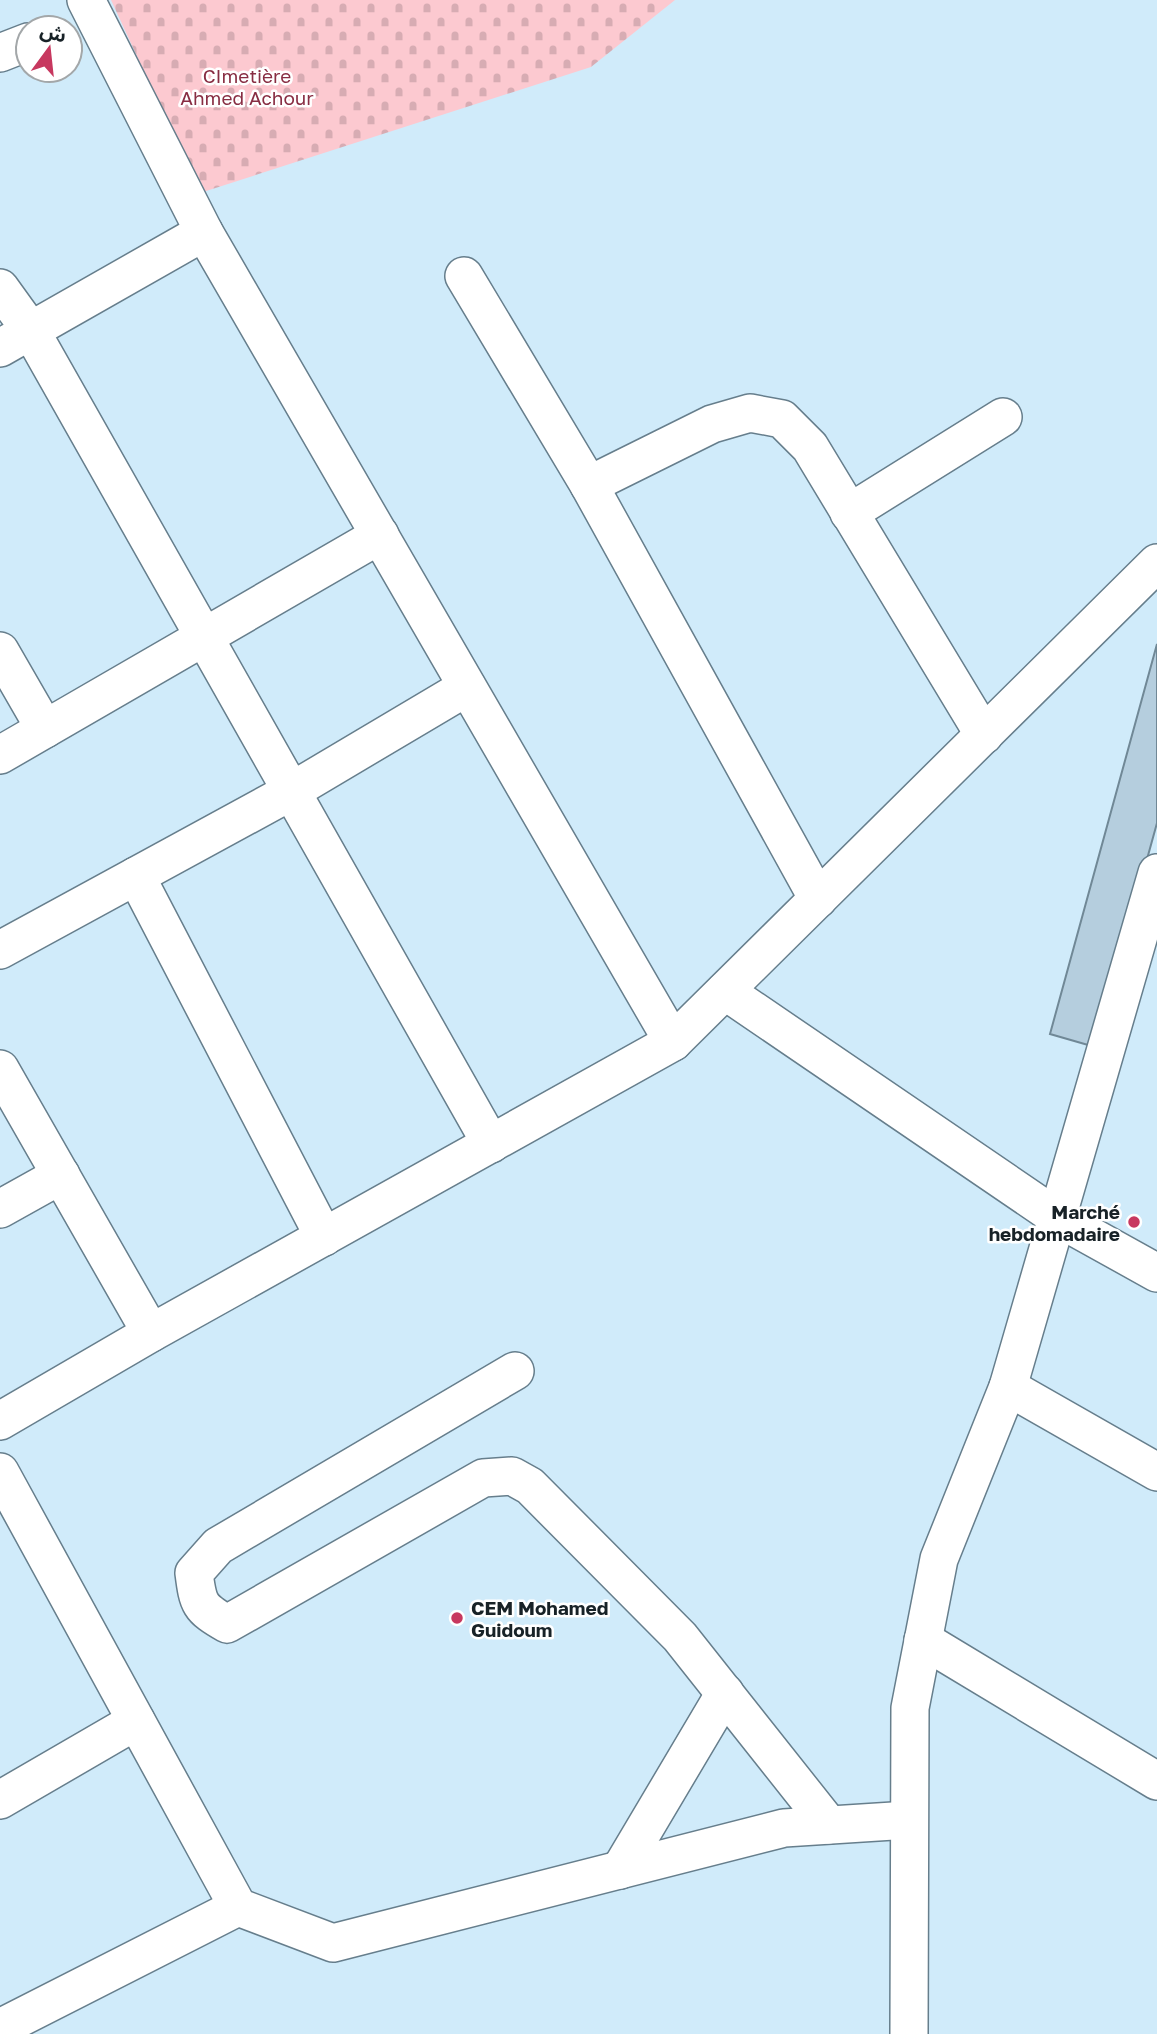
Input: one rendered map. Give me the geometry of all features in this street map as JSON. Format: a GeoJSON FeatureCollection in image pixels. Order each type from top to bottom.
{"type":"FeatureCollection","features":[{"type":"Feature","properties":{"kind":"street"},"geometry":{"type":"LineString","coordinates":[[84,19],[204,232],[673,1042]]}},
{"type":"Feature","properties":{"kind":"street"},"geometry":{"type":"LineString","coordinates":[[15,340],[204,232]]}},
{"type":"Feature","properties":{"kind":"street"},"geometry":{"type":"LineString","coordinates":[[464,276],[589,485],[818,899]]}},
{"type":"Feature","properties":{"kind":"street"},"geometry":{"type":"LineString","coordinates":[[0,288],[15,340],[203,638],[491,1144]]}},
{"type":"Feature","properties":{"kind":"street"},"geometry":{"type":"LineString","coordinates":[[589,485],[712,424],[750,412],[782,419],[810,447],[984,734]]}},
{"type":"Feature","properties":{"kind":"street"},"geometry":{"type":"LineString","coordinates":[[849,513],[1003,416]]}},
{"type":"Feature","properties":{"kind":"street"},"geometry":{"type":"LineString","coordinates":[[0,755],[380,535]]}},
{"type":"Feature","properties":{"kind":"street"},"geometry":{"type":"LineString","coordinates":[[0,1421],[151,1333],[673,1042],[1157,564]]}},
{"type":"Feature","properties":{"kind":"street"},"geometry":{"type":"LineString","coordinates":[[0,651],[45,729]]}},
{"type":"Feature","properties":{"kind":"street"},"geometry":{"type":"LineString","coordinates":[[0,950],[290,792],[467,687]]}},
{"type":"Feature","properties":{"kind":"street"},"geometry":{"type":"LineString","coordinates":[[909,2034],[910,1708],[939,1559],[1008,1387],[1157,873]]}},
{"type":"Feature","properties":{"kind":"street"},"geometry":{"type":"LineString","coordinates":[[136,876],[324,1237]]}},
{"type":"Feature","properties":{"kind":"street"},"geometry":{"type":"LineString","coordinates":[[725,991],[1058,1218],[1157,1273]]}},
{"type":"Feature","properties":{"kind":"street"},"geometry":{"type":"LineString","coordinates":[[0,1069],[151,1333]]}},
{"type":"Feature","properties":{"kind":"street"},"geometry":{"type":"LineString","coordinates":[[0,1209],[61,1175]]}},
{"type":"Feature","properties":{"kind":"street"},"geometry":{"type":"LineString","coordinates":[[515,1371],[218,1546],[194,1573],[197,1598],[209,1614],[227,1624],[483,1478],[512,1476],[530,1486],[680,1637],[830,1825]]}},
{"type":"Feature","properties":{"kind":"street"},"geometry":{"type":"LineString","coordinates":[[1008,1387],[1157,1472]]}},
{"type":"Feature","properties":{"kind":"street"},"geometry":{"type":"LineString","coordinates":[[0,1472],[238,1907],[333,1943],[784,1828],[909,1820]]}},
{"type":"Feature","properties":{"kind":"street"},"geometry":{"type":"LineString","coordinates":[[923,1640],[1157,1781]]}},
{"type":"Feature","properties":{"kind":"street"},"geometry":{"type":"LineString","coordinates":[[620,1870],[724,1693]]}},
{"type":"Feature","properties":{"kind":"street"},"geometry":{"type":"LineString","coordinates":[[0,1800],[136,1721]]}},
{"type":"Feature","properties":{"kind":"street"},"geometry":{"type":"LineString","coordinates":[[0,2028],[238,1907]]}},
{"type":"Feature","properties":{"kind":"green space","name":"CImetière Ahmed Achour"},"geometry":{"type":"Polygon","coordinates":[[[111,0],[675,0],[591,67],[200,193],[111,0]]]}},
{"type":"Feature","properties":{"kind":"building"},"geometry":{"type":"Polygon","coordinates":[[[1157,644],[1157,823],[1095,1047],[1050,1034],[1157,644]]]}},
{"type":"Feature","properties":{"kind":"place","name":"Marché hebdomadaire"},"geometry":{"type":"Point","coordinates":[1134,1222]}},
{"type":"Feature","properties":{"kind":"place","name":"CEM Mohamed Guidoum"},"geometry":{"type":"Point","coordinates":[457,1618]}}]}
